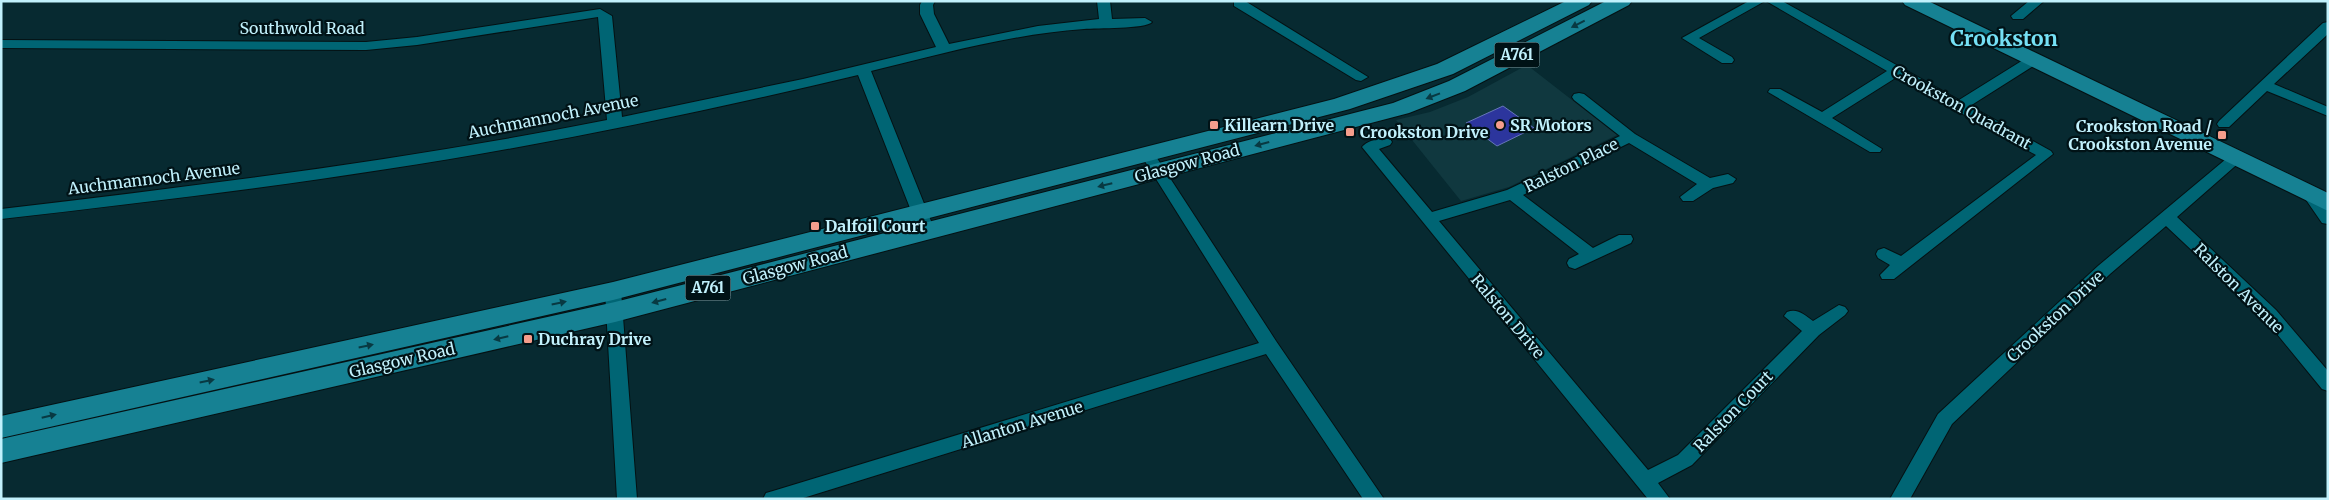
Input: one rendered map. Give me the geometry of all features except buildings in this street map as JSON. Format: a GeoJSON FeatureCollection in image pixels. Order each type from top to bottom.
{"type":"FeatureCollection","features":[{"type":"Feature","properties":{"kind":"main road","name":"A761"},"geometry":{"type":"LineString","coordinates":[[1484,50],[1582,1]]}},
{"type":"Feature","properties":{"kind":"main road","name":"A761"},"geometry":{"type":"LineString","coordinates":[[1504,62],[1622,1]]}},
{"type":"Feature","properties":{"kind":"main road"},"geometry":{"type":"LineString","coordinates":[[1912,1],[2319,198]]}},
{"type":"Feature","properties":{"kind":"main road"},"geometry":{"type":"LineString","coordinates":[[1484,50],[1504,62]]}},
{"type":"Feature","properties":{"kind":"main road","name":"Glasgow Road"},"geometry":{"type":"LineString","coordinates":[[1153,163],[1438,72],[1484,50]]}},
{"type":"Feature","properties":{"kind":"main road","name":"Glasgow Road"},"geometry":{"type":"LineString","coordinates":[[1,451],[614,302],[1153,163],[1410,105],[1457,86],[1504,62]]}},
{"type":"Feature","properties":{"kind":"main road","name":"Glasgow Road"},"geometry":{"type":"LineString","coordinates":[[1,427],[614,302]]}},
{"type":"Feature","properties":{"kind":"street"},"geometry":{"type":"LineString","coordinates":[[929,1],[926,5],[928,14],[944,49]]}},
{"type":"Feature","properties":{"kind":"street"},"geometry":{"type":"LineString","coordinates":[[1103,1],[1106,21]]}},
{"type":"Feature","properties":{"kind":"street"},"geometry":{"type":"LineString","coordinates":[[1727,60],[1688,38],[1759,1]]}},
{"type":"Feature","properties":{"kind":"street","name":"Crookston Quadrant"},"geometry":{"type":"LineString","coordinates":[[1772,1],[2046,154],[1888,275]]}},
{"type":"Feature","properties":{"kind":"street"},"geometry":{"type":"LineString","coordinates":[[2018,16],[2038,1]]}},
{"type":"Feature","properties":{"kind":"street"},"geometry":{"type":"LineString","coordinates":[[1241,2],[1361,77]]}},
{"type":"Feature","properties":{"kind":"street","name":"Southwold Road"},"geometry":{"type":"LineString","coordinates":[[1,44],[366,46],[417,41],[600,13],[605,16],[615,123]]}},
{"type":"Feature","properties":{"kind":"street","name":"Auchmannoch Avenue"},"geometry":{"type":"LineString","coordinates":[[1,214],[221,188],[352,170],[615,123],[863,69],[944,49],[1072,25],[1106,21],[1144,22]]}},
{"type":"Feature","properties":{"kind":"street"},"geometry":{"type":"LineString","coordinates":[[2224,124],[2325,32]]}},
{"type":"Feature","properties":{"kind":"street"},"geometry":{"type":"LineString","coordinates":[[1961,105],[2033,60]]}},
{"type":"Feature","properties":{"kind":"street"},"geometry":{"type":"LineString","coordinates":[[863,69],[924,222]]}},
{"type":"Feature","properties":{"kind":"street"},"geometry":{"type":"LineString","coordinates":[[1822,118],[1896,70]]}},
{"type":"Feature","properties":{"kind":"street"},"geometry":{"type":"LineString","coordinates":[[2264,86],[2328,112]]}},
{"type":"Feature","properties":{"kind":"street"},"geometry":{"type":"LineString","coordinates":[[1775,92],[1875,149]]}},
{"type":"Feature","properties":{"kind":"street","name":"Ralston Place"},"geometry":{"type":"LineString","coordinates":[[1579,97],[1630,137],[1708,184]]}},
{"type":"Feature","properties":{"kind":"street","name":"Ralston Place"},"geometry":{"type":"LineString","coordinates":[[1428,219],[1512,194],[1630,137]]}},
{"type":"Feature","properties":{"kind":"street","name":"Ralston Drive"},"geometry":{"type":"LineString","coordinates":[[1386,142],[1369,147],[1660,499]]}},
{"type":"Feature","properties":{"kind":"street","name":"Crookston Drive"},"geometry":{"type":"LineString","coordinates":[[1900,499],[1945,419],[2104,270],[2237,157]]}},
{"type":"Feature","properties":{"kind":"street"},"geometry":{"type":"LineString","coordinates":[[1153,163],[1270,346],[1374,499]]}},
{"type":"Feature","properties":{"kind":"street"},"geometry":{"type":"LineString","coordinates":[[1688,197],[1708,184],[1728,179]]}},
{"type":"Feature","properties":{"kind":"street","name":"Ralston Place"},"geometry":{"type":"LineString","coordinates":[[1512,194],[1590,254]]}},
{"type":"Feature","properties":{"kind":"street"},"geometry":{"type":"LineString","coordinates":[[2319,198],[2328,219]]}},
{"type":"Feature","properties":{"kind":"street","name":"Ralston Avenue"},"geometry":{"type":"LineString","coordinates":[[2167,217],[2270,314],[2328,384]]}},
{"type":"Feature","properties":{"kind":"street"},"geometry":{"type":"LineString","coordinates":[[1575,263],[1590,254],[1625,239]]}},
{"type":"Feature","properties":{"kind":"street"},"geometry":{"type":"LineString","coordinates":[[1884,254],[1902,264]]}},
{"type":"Feature","properties":{"kind":"street"},"geometry":{"type":"LineString","coordinates":[[614,302],[627,499]]}},
{"type":"Feature","properties":{"kind":"street","name":"Ralston Court"},"geometry":{"type":"LineString","coordinates":[[1645,481],[1686,460],[1813,330],[1839,311]]}},
{"type":"Feature","properties":{"kind":"street"},"geometry":{"type":"LineString","coordinates":[[1793,316],[1813,330]]}},
{"type":"Feature","properties":{"kind":"street","name":"Allanton Avenue"},"geometry":{"type":"LineString","coordinates":[[773,499],[1270,346]]}},
{"type":"Feature","properties":{"kind":"shaded area"},"geometry":{"type":"Polygon","coordinates":[[[1527,65],[1617,135],[1509,187],[1461,201],[1396,120],[1430,112],[1468,97],[1527,65]]]}},
{"type":"Feature","properties":{"kind":"place","name":"Killearn Drive"},"geometry":{"type":"Point","coordinates":[1214,125]}},
{"type":"Feature","properties":{"kind":"place","name":"SR Motors"},"geometry":{"type":"Point","coordinates":[1500,125]}},
{"type":"Feature","properties":{"kind":"place","name":"Crookston Drive"},"geometry":{"type":"Point","coordinates":[1350,132]}},
{"type":"Feature","properties":{"kind":"place","name":"Crookston Road / Crookston Avenue"},"geometry":{"type":"Point","coordinates":[2222,135]}},
{"type":"Feature","properties":{"kind":"place","name":"Dalfoil Court"},"geometry":{"type":"Point","coordinates":[815,226]}},
{"type":"Feature","properties":{"kind":"place","name":"Duchray Drive"},"geometry":{"type":"Point","coordinates":[528,339]}},
{"type":"Feature","properties":{"kind":"district","name":"Crookston"},"geometry":{"type":"Point","coordinates":[2004,39]}}]}
